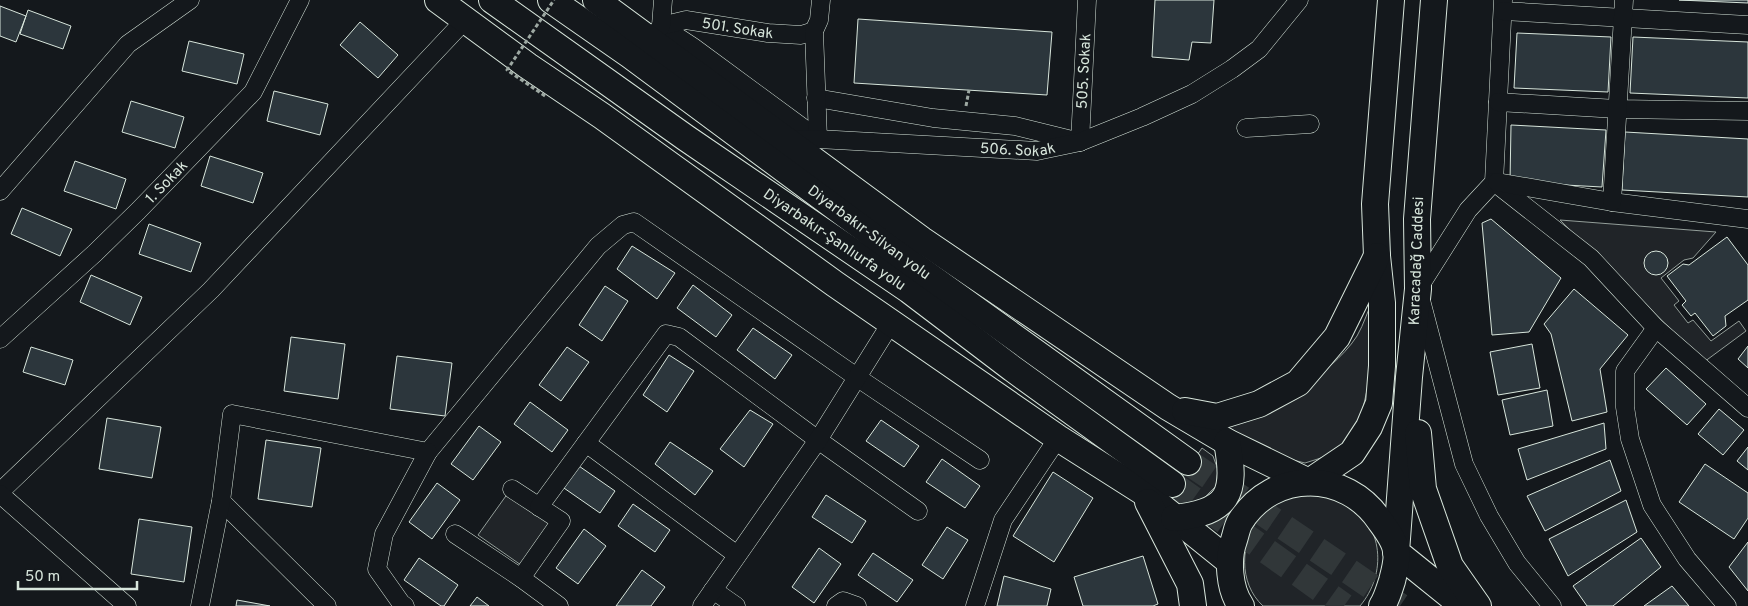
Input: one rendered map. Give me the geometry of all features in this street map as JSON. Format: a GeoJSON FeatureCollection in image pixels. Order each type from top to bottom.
{"type":"FeatureCollection","features":[{"type":"Feature","properties":{"kind":"highway"},"geometry":{"type":"LineString","coordinates":[[438,0],[891,323],[1058,438],[1143,492],[1230,562]]}},
{"type":"Feature","properties":{"kind":"highway"},"geometry":{"type":"LineString","coordinates":[[447,0],[686,138]]}},
{"type":"Feature","properties":{"kind":"highway","name":"Diyarbakır-Şanlıurfa yolu"},"geometry":{"type":"LineString","coordinates":[[492,0],[686,138],[909,290],[1013,369],[1172,484]]}},
{"type":"Feature","properties":{"kind":"highway","name":"Diyarbakır-Silvan yolu"},"geometry":{"type":"LineString","coordinates":[[552,0],[647,41],[893,250],[1188,462]]}},
{"type":"Feature","properties":{"kind":"highway"},"geometry":{"type":"LineString","coordinates":[[565,0],[647,41]]}},
{"type":"Feature","properties":{"kind":"highway"},"geometry":{"type":"LineString","coordinates":[[596,0],[647,41],[787,140],[922,240],[1168,407],[1227,442],[1308,482]]}},
{"type":"Feature","properties":{"kind":"highway"},"geometry":{"type":"LineString","coordinates":[[1308,482],[1352,453],[1369,427],[1379,403],[1382,366],[1382,312],[1375,204],[1391,0]]}},
{"type":"Feature","properties":{"kind":"highway","name":"Karacadağ Caddesi"},"geometry":{"type":"LineString","coordinates":[[1382,606],[1393,576],[1396,552],[1409,378],[1418,289],[1417,219],[1434,0]]}},
{"type":"Feature","properties":{"kind":"highway"},"geometry":{"type":"LineString","coordinates":[[1168,407],[1217,417],[1259,404],[1298,383],[1337,337],[1377,256]]}},
{"type":"Feature","properties":{"kind":"highway"},"geometry":{"type":"LineString","coordinates":[[1409,378],[1419,438],[1423,488],[1450,566],[1478,606]]}},
{"type":"Feature","properties":{"kind":"highway"},"geometry":{"type":"LineString","coordinates":[[1174,518],[1197,516],[1217,507],[1225,498],[1231,482],[1232,466],[1227,442]]}},
{"type":"Feature","properties":{"kind":"highway"},"geometry":{"type":"LineString","coordinates":[[1239,605],[1230,576],[1230,549],[1240,523],[1258,502],[1281,487],[1308,482],[1332,484],[1354,494],[1373,509],[1386,529],[1396,552],[1463,606]]}},
{"type":"Feature","properties":{"kind":"highway"},"geometry":{"type":"LineString","coordinates":[[1143,492],[1190,584],[1193,606]]}},
{"type":"Feature","properties":{"kind":"street"},"geometry":{"type":"LineString","coordinates":[[0,191],[128,44],[190,0]]}},
{"type":"Feature","properties":{"kind":"street","name":"1. Sokak"},"geometry":{"type":"LineString","coordinates":[[0,339],[95,253],[253,92],[300,0]]}},
{"type":"Feature","properties":{"kind":"street"},"geometry":{"type":"LineString","coordinates":[[663,0],[647,41],[693,47],[818,139]]}},
{"type":"Feature","properties":{"kind":"street"},"geometry":{"type":"LineString","coordinates":[[818,139],[814,31],[819,20],[821,0]]}},
{"type":"Feature","properties":{"kind":"street","name":"505. Sokak"},"geometry":{"type":"LineString","coordinates":[[1080,142],[1087,0]]}},
{"type":"Feature","properties":{"kind":"street","name":"506. Sokak"},"geometry":{"type":"LineString","coordinates":[[787,140],[818,139],[1036,151],[1080,142],[1192,94],[1232,69],[1259,49],[1299,0]]}},
{"type":"Feature","properties":{"kind":"street"},"geometry":{"type":"LineString","coordinates":[[1552,606],[1517,563],[1489,516],[1464,464],[1418,289],[1468,210],[1494,182],[1503,6],[1623,9],[1748,24]]}},
{"type":"Feature","properties":{"kind":"street"},"geometry":{"type":"LineString","coordinates":[[1612,202],[1623,9]]}},
{"type":"Feature","properties":{"kind":"street"},"geometry":{"type":"LineString","coordinates":[[127,606],[0,493],[211,290],[465,20]]}},
{"type":"Feature","properties":{"kind":"street","name":"501. Sokak"},"geometry":{"type":"LineString","coordinates":[[647,41],[686,20],[768,33],[801,35],[814,31]]}},
{"type":"Feature","properties":{"kind":"street"},"geometry":{"type":"LineString","coordinates":[[816,98],[933,118],[1015,126],[1080,142]]}},
{"type":"Feature","properties":{"kind":"street"},"geometry":{"type":"LineString","coordinates":[[1498,102],[1617,109],[1748,111]]}},
{"type":"Feature","properties":{"kind":"street"},"geometry":{"type":"LineString","coordinates":[[1246,128],[1310,124]]}},
{"type":"Feature","properties":{"kind":"street"},"geometry":{"type":"LineString","coordinates":[[1494,182],[1612,202],[1748,219]]}},
{"type":"Feature","properties":{"kind":"street"},"geometry":{"type":"LineString","coordinates":[[1494,182],[1591,258],[1656,328],[1748,408]]}},
{"type":"Feature","properties":{"kind":"street"},"geometry":{"type":"LineString","coordinates":[[405,606],[378,569],[384,534],[428,452],[598,246],[623,224],[634,222],[858,378],[980,460]]}},
{"type":"Feature","properties":{"kind":"street"},"geometry":{"type":"LineString","coordinates":[[702,606],[818,440],[891,323]]}},
{"type":"Feature","properties":{"kind":"street"},"geometry":{"type":"LineString","coordinates":[[1656,328],[1625,371],[1625,407],[1630,439],[1652,505],[1687,559],[1727,606]]}},
{"type":"Feature","properties":{"kind":"street"},"geometry":{"type":"LineString","coordinates":[[539,507],[666,334],[679,337],[918,511]]}},
{"type":"Feature","properties":{"kind":"street"},"geometry":{"type":"LineString","coordinates":[[200,606],[221,501],[232,414],[428,452]]}},
{"type":"Feature","properties":{"kind":"street"},"geometry":{"type":"LineString","coordinates":[[975,606],[1003,520],[1058,438]]}},
{"type":"Feature","properties":{"kind":"street"},"geometry":{"type":"LineString","coordinates":[[586,443],[737,554]]}},
{"type":"Feature","properties":{"kind":"street"},"geometry":{"type":"LineString","coordinates":[[512,489],[561,521],[522,578]]}},
{"type":"Feature","properties":{"kind":"street"},"geometry":{"type":"LineString","coordinates":[[221,501],[327,606]]}},
{"type":"Feature","properties":{"kind":"street"},"geometry":{"type":"LineString","coordinates":[[454,534],[522,578],[559,606]]}},
{"type":"Feature","properties":{"kind":"street"},"geometry":{"type":"LineString","coordinates":[[713,590],[736,606]]}},
{"type":"Feature","properties":{"kind":"street"},"geometry":{"type":"LineString","coordinates":[[836,606],[843,601],[857,606]]}},
{"type":"Feature","properties":{"kind":"path"},"geometry":{"type":"LineString","coordinates":[[545,96],[507,70],[552,0]]}},
{"type":"Feature","properties":{"kind":"shaded area"},"geometry":{"type":"Polygon","coordinates":[[[1560,220],[1716,232],[1693,258],[1684,260],[1661,278],[1679,301],[1674,305],[1688,323],[1693,320],[1711,341],[1739,321],[1746,331],[1704,362],[1560,220]]]}},
{"type":"Feature","properties":{"kind":"shaded area"},"geometry":{"type":"Polygon","coordinates":[[[1374,297],[1369,381],[1361,417],[1345,443],[1324,457],[1305,463],[1285,458],[1226,428],[1255,417],[1282,403],[1320,376],[1348,348],[1357,336],[1374,297]]]}},
{"type":"Feature","properties":{"kind":"shaded area"},"geometry":{"type":"Polygon","coordinates":[[[1202,448],[1213,456],[1218,470],[1216,486],[1204,498],[1189,505],[1181,504],[1168,497],[1202,448]]]}},
{"type":"Feature","properties":{"kind":"shaded area"},"geometry":{"type":"Polygon","coordinates":[[[508,493],[551,523],[521,565],[478,535],[508,493]]]}},
{"type":"Feature","properties":{"kind":"shaded area"},"geometry":{"type":"Polygon","coordinates":[[[1301,493],[1341,499],[1359,512],[1368,523],[1377,551],[1377,565],[1375,579],[1369,593],[1360,606],[1263,606],[1249,586],[1245,562],[1246,550],[1253,526],[1264,511],[1273,504],[1301,493]]]}},
{"type":"Feature","properties":{"kind":"building"},"geometry":{"type":"Polygon","coordinates":[[[1155,0],[1214,0],[1211,43],[1192,42],[1189,60],[1152,57],[1155,0]]]}},
{"type":"Feature","properties":{"kind":"building"},"geometry":{"type":"Polygon","coordinates":[[[1679,0],[1748,0],[1748,3],[1679,0]]]}},
{"type":"Feature","properties":{"kind":"building"},"geometry":{"type":"Polygon","coordinates":[[[0,6],[26,16],[16,42],[0,36],[0,6]]]}},
{"type":"Feature","properties":{"kind":"building"},"geometry":{"type":"Polygon","coordinates":[[[28,10],[71,26],[63,49],[20,34],[28,10]]]}},
{"type":"Feature","properties":{"kind":"building"},"geometry":{"type":"Polygon","coordinates":[[[858,19],[1052,32],[1047,95],[854,83],[858,19]]]}},
{"type":"Feature","properties":{"kind":"building"},"geometry":{"type":"Polygon","coordinates":[[[360,22],[398,55],[378,78],[340,45],[360,22]]]}},
{"type":"Feature","properties":{"kind":"building"},"geometry":{"type":"Polygon","coordinates":[[[1517,33],[1611,37],[1608,92],[1514,88],[1517,33]]]}},
{"type":"Feature","properties":{"kind":"building"},"geometry":{"type":"Polygon","coordinates":[[[1633,37],[1748,42],[1748,98],[1630,93],[1633,37]]]}},
{"type":"Feature","properties":{"kind":"building"},"geometry":{"type":"Polygon","coordinates":[[[189,41],[244,54],[237,84],[182,71],[189,41]]]}},
{"type":"Feature","properties":{"kind":"building"},"geometry":{"type":"Polygon","coordinates":[[[274,91],[328,104],[320,135],[267,121],[274,91]]]}},
{"type":"Feature","properties":{"kind":"building"},"geometry":{"type":"Polygon","coordinates":[[[131,101],[184,117],[175,148],[122,132],[131,101]]]}},
{"type":"Feature","properties":{"kind":"building"},"geometry":{"type":"Polygon","coordinates":[[[1511,125],[1606,130],[1602,187],[1510,182],[1511,125]]]}},
{"type":"Feature","properties":{"kind":"building"},"geometry":{"type":"Polygon","coordinates":[[[1625,132],[1748,139],[1748,197],[1622,190],[1625,132]]]}},
{"type":"Feature","properties":{"kind":"building"},"geometry":{"type":"Polygon","coordinates":[[[210,156],[263,173],[253,203],[201,186],[210,156]]]}},
{"type":"Feature","properties":{"kind":"building"},"geometry":{"type":"Polygon","coordinates":[[[75,161],[126,179],[116,209],[64,191],[75,161]]]}},
{"type":"Feature","properties":{"kind":"building"},"geometry":{"type":"Polygon","coordinates":[[[22,208],[72,229],[60,256],[11,234],[22,208]]]}},
{"type":"Feature","properties":{"kind":"building"},"geometry":{"type":"Polygon","coordinates":[[[1491,219],[1561,278],[1529,332],[1492,335],[1482,223],[1491,219]]]}},
{"type":"Feature","properties":{"kind":"building"},"geometry":{"type":"Polygon","coordinates":[[[149,224],[201,243],[191,272],[139,254],[149,224]]]}},
{"type":"Feature","properties":{"kind":"building"},"geometry":{"type":"Polygon","coordinates":[[[1727,237],[1748,265],[1748,300],[1725,316],[1726,326],[1713,336],[1695,313],[1691,316],[1682,305],[1686,301],[1667,276],[1683,264],[1689,265],[1727,237]]]}},
{"type":"Feature","properties":{"kind":"building"},"geometry":{"type":"Polygon","coordinates":[[[632,246],[675,273],[657,299],[617,269],[632,246]]]}},
{"type":"Feature","properties":{"kind":"building"},"geometry":{"type":"Polygon","coordinates":[[[1656,251],[1661,252],[1667,258],[1667,268],[1661,274],[1656,275],[1651,274],[1645,268],[1644,263],[1645,258],[1651,252],[1656,251]]]}},
{"type":"Feature","properties":{"kind":"building"},"geometry":{"type":"Polygon","coordinates":[[[91,275],[142,297],[130,325],[80,302],[91,275]]]}},
{"type":"Feature","properties":{"kind":"building"},"geometry":{"type":"Polygon","coordinates":[[[693,285],[732,315],[716,337],[677,308],[693,285]]]}},
{"type":"Feature","properties":{"kind":"building"},"geometry":{"type":"Polygon","coordinates":[[[605,286],[628,301],[602,341],[579,325],[605,286]]]}},
{"type":"Feature","properties":{"kind":"building"},"geometry":{"type":"Polygon","coordinates":[[[1574,289],[1628,335],[1600,369],[1607,412],[1572,421],[1551,334],[1544,324],[1574,289]]]}},
{"type":"Feature","properties":{"kind":"building"},"geometry":{"type":"Polygon","coordinates":[[[753,328],[792,355],[775,379],[737,350],[753,328]]]}},
{"type":"Feature","properties":{"kind":"building"},"geometry":{"type":"Polygon","coordinates":[[[291,337],[345,344],[338,399],[284,391],[291,337]]]}},
{"type":"Feature","properties":{"kind":"building"},"geometry":{"type":"Polygon","coordinates":[[[1532,344],[1540,388],[1498,395],[1490,352],[1532,344]]]}},
{"type":"Feature","properties":{"kind":"building"},"geometry":{"type":"Polygon","coordinates":[[[1748,346],[1748,368],[1738,359],[1748,346]]]}},
{"type":"Feature","properties":{"kind":"building"},"geometry":{"type":"Polygon","coordinates":[[[31,347],[73,360],[65,385],[23,372],[31,347]]]}},
{"type":"Feature","properties":{"kind":"building"},"geometry":{"type":"Polygon","coordinates":[[[567,347],[589,362],[561,401],[539,385],[567,347]]]}},
{"type":"Feature","properties":{"kind":"building"},"geometry":{"type":"Polygon","coordinates":[[[669,355],[694,371],[667,412],[643,395],[669,355]]]}},
{"type":"Feature","properties":{"kind":"building"},"geometry":{"type":"Polygon","coordinates":[[[397,356],[452,363],[445,416],[390,409],[397,356]]]}},
{"type":"Feature","properties":{"kind":"building"},"geometry":{"type":"Polygon","coordinates":[[[1666,368],[1706,404],[1687,425],[1646,389],[1666,368]]]}},
{"type":"Feature","properties":{"kind":"building"},"geometry":{"type":"Polygon","coordinates":[[[1547,390],[1553,426],[1510,435],[1502,400],[1547,390]]]}},
{"type":"Feature","properties":{"kind":"building"},"geometry":{"type":"Polygon","coordinates":[[[530,402],[568,430],[552,452],[514,424],[530,402]]]}},
{"type":"Feature","properties":{"kind":"building"},"geometry":{"type":"Polygon","coordinates":[[[1719,409],[1744,430],[1723,455],[1698,434],[1719,409]]]}},
{"type":"Feature","properties":{"kind":"building"},"geometry":{"type":"Polygon","coordinates":[[[750,410],[773,424],[744,467],[720,449],[750,410]]]}},
{"type":"Feature","properties":{"kind":"building"},"geometry":{"type":"Polygon","coordinates":[[[107,418],[161,427],[152,478],[99,469],[107,418]]]}},
{"type":"Feature","properties":{"kind":"building"},"geometry":{"type":"Polygon","coordinates":[[[881,420],[919,446],[904,467],[866,441],[881,420]]]}},
{"type":"Feature","properties":{"kind":"building"},"geometry":{"type":"Polygon","coordinates":[[[1604,423],[1606,449],[1527,480],[1518,449],[1604,423]]]}},
{"type":"Feature","properties":{"kind":"building"},"geometry":{"type":"Polygon","coordinates":[[[479,426],[501,442],[473,480],[451,464],[479,426]]]}},
{"type":"Feature","properties":{"kind":"building"},"geometry":{"type":"Polygon","coordinates":[[[266,440],[321,448],[312,507],[258,499],[266,440]]]}},
{"type":"Feature","properties":{"kind":"building"},"geometry":{"type":"Polygon","coordinates":[[[670,442],[713,471],[695,495],[655,464],[670,442]]]}},
{"type":"Feature","properties":{"kind":"building"},"geometry":{"type":"Polygon","coordinates":[[[1748,447],[1748,470],[1737,461],[1748,447]]]}},
{"type":"Feature","properties":{"kind":"building"},"geometry":{"type":"Polygon","coordinates":[[[942,459],[980,486],[965,508],[926,482],[942,459]]]}},
{"type":"Feature","properties":{"kind":"building"},"geometry":{"type":"Polygon","coordinates":[[[1610,460],[1621,491],[1545,531],[1527,496],[1610,460]]]}},
{"type":"Feature","properties":{"kind":"building"},"geometry":{"type":"Polygon","coordinates":[[[576,464],[615,491],[600,513],[561,486],[576,464]]]}},
{"type":"Feature","properties":{"kind":"building"},"geometry":{"type":"Polygon","coordinates":[[[1705,464],[1748,493],[1748,518],[1734,539],[1679,502],[1705,464]]]}},
{"type":"Feature","properties":{"kind":"building"},"geometry":{"type":"Polygon","coordinates":[[[1053,472],[1093,498],[1054,562],[1013,536],[1053,472]]]}},
{"type":"Feature","properties":{"kind":"building"},"geometry":{"type":"Polygon","coordinates":[[[437,483],[460,500],[432,539],[409,522],[437,483]]]}},
{"type":"Feature","properties":{"kind":"building"},"geometry":{"type":"Polygon","coordinates":[[[826,495],[866,521],[852,543],[812,517],[826,495]]]}},
{"type":"Feature","properties":{"kind":"building"},"geometry":{"type":"Polygon","coordinates":[[[1626,500],[1637,532],[1568,576],[1549,539],[1626,500]]]}},
{"type":"Feature","properties":{"kind":"building"},"geometry":{"type":"Polygon","coordinates":[[[633,504],[670,530],[655,552],[618,526],[633,504]]]}},
{"type":"Feature","properties":{"kind":"building"},"geometry":{"type":"Polygon","coordinates":[[[139,519],[192,527],[184,582],[131,574],[139,519]]]}},
{"type":"Feature","properties":{"kind":"building"},"geometry":{"type":"Polygon","coordinates":[[[947,527],[968,540],[943,579],[922,565],[947,527]]]}},
{"type":"Feature","properties":{"kind":"building"},"geometry":{"type":"Polygon","coordinates":[[[584,529],[606,546],[578,584],[556,568],[584,529]]]}},
{"type":"Feature","properties":{"kind":"building"},"geometry":{"type":"Polygon","coordinates":[[[1641,538],[1661,567],[1613,606],[1587,606],[1573,586],[1641,538]]]}},
{"type":"Feature","properties":{"kind":"building"},"geometry":{"type":"Polygon","coordinates":[[[1748,542],[1748,591],[1729,567],[1748,542]]]}},
{"type":"Feature","properties":{"kind":"building"},"geometry":{"type":"Polygon","coordinates":[[[819,548],[841,564],[814,603],[792,587],[819,548]]]}},
{"type":"Feature","properties":{"kind":"building"},"geometry":{"type":"Polygon","coordinates":[[[873,553],[913,580],[897,602],[858,575],[873,553]]]}},
{"type":"Feature","properties":{"kind":"building"},"geometry":{"type":"Polygon","coordinates":[[[1143,556],[1158,604],[1153,606],[1083,606],[1074,577],[1143,556]]]}},
{"type":"Feature","properties":{"kind":"building"},"geometry":{"type":"Polygon","coordinates":[[[419,558],[458,585],[444,606],[441,606],[404,580],[419,558]]]}},
{"type":"Feature","properties":{"kind":"building"},"geometry":{"type":"Polygon","coordinates":[[[642,570],[665,587],[651,606],[616,606],[642,570]]]}},
{"type":"Feature","properties":{"kind":"building"},"geometry":{"type":"Polygon","coordinates":[[[1004,576],[1051,589],[1047,606],[997,606],[1004,576]]]}},
{"type":"Feature","properties":{"kind":"building"},"geometry":{"type":"Polygon","coordinates":[[[1672,586],[1689,606],[1644,606],[1672,586]]]}},
{"type":"Feature","properties":{"kind":"building"},"geometry":{"type":"Polygon","coordinates":[[[477,597],[489,606],[470,606],[477,597]]]}},
{"type":"Feature","properties":{"kind":"building"},"geometry":{"type":"Polygon","coordinates":[[[237,600],[270,606],[236,606],[237,600]]]}},
{"type":"Feature","properties":{"kind":"tunnel"},"geometry":{"type":"LineString","coordinates":[[1188,462],[1400,606]]}},
{"type":"Feature","properties":{"kind":"tunnel"},"geometry":{"type":"LineString","coordinates":[[1172,484],[1344,606]]}}]}
